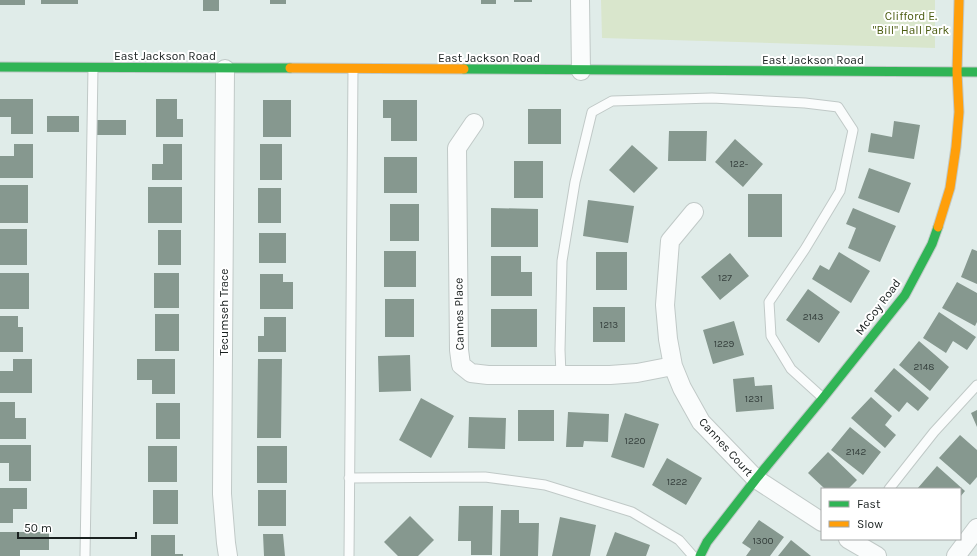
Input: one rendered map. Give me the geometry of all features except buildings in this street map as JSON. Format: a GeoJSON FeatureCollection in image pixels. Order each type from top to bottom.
{"type":"FeatureCollection","features":[{"type":"Feature","properties":{"kind":"street"},"geometry":{"type":"LineString","coordinates":[[580,0],[580,71]]}},
{"type":"Feature","properties":{"kind":"street","name":"McCoy Road"},"geometry":{"type":"LineString","coordinates":[[700,556],[707,542],[756,479],[905,295],[932,244],[950,188],[956,147],[959,112],[957,72],[959,0]]}},
{"type":"Feature","properties":{"kind":"street","name":"East Jackson Road"},"geometry":{"type":"LineString","coordinates":[[0,67],[977,72]]}},
{"type":"Feature","properties":{"kind":"street","name":"Tecumseh Trace"},"geometry":{"type":"LineString","coordinates":[[225,68],[222,494],[228,556]]}},
{"type":"Feature","properties":{"kind":"street","name":"Cannes Place"},"geometry":{"type":"LineString","coordinates":[[474,123],[458,148],[459,350],[461,365],[471,373],[488,375],[610,375],[637,373],[673,366]]}},
{"type":"Feature","properties":{"kind":"street","name":"Cannes Court"},"geometry":{"type":"LineString","coordinates":[[694,212],[670,242],[665,305],[668,339],[673,366],[682,388],[701,422],[756,479],[821,521]]}},
{"type":"Feature","properties":{"kind":"street"},"geometry":{"type":"LineString","coordinates":[[956,556],[977,528]]}},
{"type":"Feature","properties":{"kind":"street"},"geometry":{"type":"LineString","coordinates":[[851,540],[877,556]]}},
{"type":"Feature","properties":{"kind":"lane"},"geometry":{"type":"LineString","coordinates":[[85,556],[93,68]]}},
{"type":"Feature","properties":{"kind":"lane"},"geometry":{"type":"LineString","coordinates":[[349,556],[353,69]]}},
{"type":"Feature","properties":{"kind":"lane"},"geometry":{"type":"LineString","coordinates":[[561,375],[560,350],[562,261],[575,182],[592,112],[612,101],[712,98],[805,103],[838,107],[853,130],[840,191],[805,249],[769,302],[771,336],[791,369],[823,398]]}},
{"type":"Feature","properties":{"kind":"lane"},"geometry":{"type":"LineString","coordinates":[[890,488],[934,432],[977,385]]}},
{"type":"Feature","properties":{"kind":"lane"},"geometry":{"type":"LineString","coordinates":[[350,478],[485,477],[545,485],[632,512],[679,540],[693,556]]}},
{"type":"Feature","properties":{"kind":"green space","name":"Clifford E. \"Bill\" Hall Park"},"geometry":{"type":"Polygon","coordinates":[[[601,0],[935,0],[935,48],[602,38],[601,0]]]}},
{"type":"Feature","properties":{"kind":"traffic: fast"},"geometry":{"type":"LineString","coordinates":[[0,67],[290,68]]}},
{"type":"Feature","properties":{"kind":"traffic: fast"},"geometry":{"type":"LineString","coordinates":[[464,69],[977,72]]}},
{"type":"Feature","properties":{"kind":"traffic: fast"},"geometry":{"type":"LineString","coordinates":[[700,556],[707,542],[756,479],[905,295],[932,244],[938,227]]}},
{"type":"Feature","properties":{"kind":"traffic: slow"},"geometry":{"type":"LineString","coordinates":[[938,227],[950,188],[956,147],[959,112],[957,72],[959,0]]}},
{"type":"Feature","properties":{"kind":"traffic: slow"},"geometry":{"type":"LineString","coordinates":[[290,68],[464,69]]}}]}
